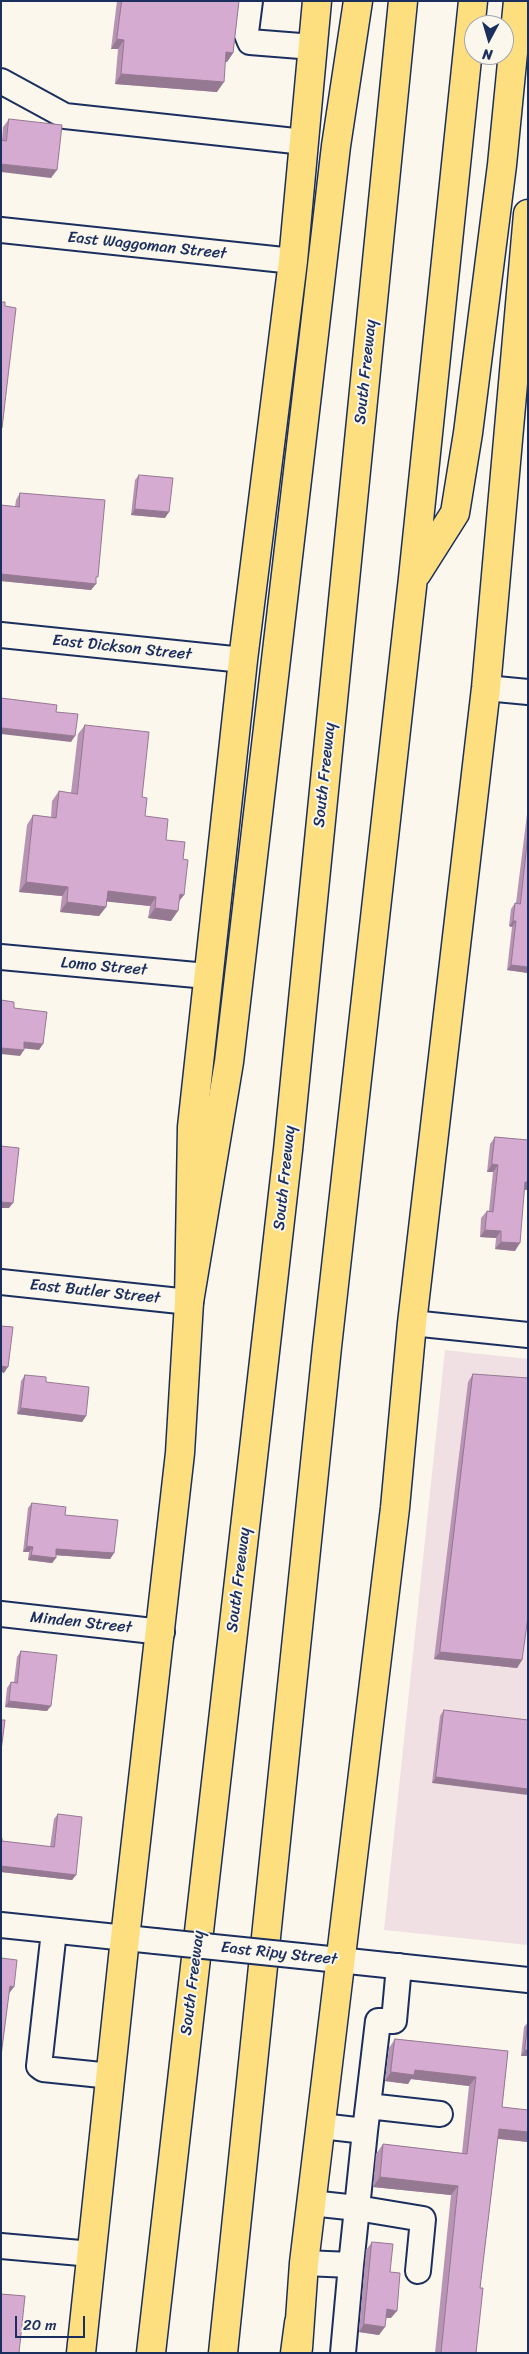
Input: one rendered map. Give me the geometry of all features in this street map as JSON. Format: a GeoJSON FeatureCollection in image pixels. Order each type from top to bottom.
{"type":"FeatureCollection","features":[{"type":"Feature","properties":{"kind":"main road"},"geometry":{"type":"LineString","coordinates":[[81,2353],[125,1938],[162,1632],[180,1453],[189,1302],[192,1127],[207,976],[243,660],[293,262],[317,1]]}},
{"type":"Feature","properties":{"kind":"main road"},"geometry":{"type":"LineString","coordinates":[[189,1302],[230,1062],[304,408],[336,146],[358,1]]}},
{"type":"Feature","properties":{"kind":"main road","name":"South Freeway"},"geometry":{"type":"LineString","coordinates":[[151,2353],[288,1150],[403,1]]}},
{"type":"Feature","properties":{"kind":"main road"},"geometry":{"type":"LineString","coordinates":[[223,2353],[327,1347],[413,578],[473,1]]}},
{"type":"Feature","properties":{"kind":"main road"},"geometry":{"type":"LineString","coordinates":[[413,578],[455,513],[468,432],[502,165],[518,1]]}},
{"type":"Feature","properties":{"kind":"main road"},"geometry":{"type":"LineString","coordinates":[[296,2353],[304,2263],[320,2126],[395,1508],[412,1324],[486,688],[528,214]]}},
{"type":"Feature","properties":{"kind":"street"},"geometry":{"type":"LineString","coordinates":[[250,1],[246,32],[250,42],[313,47]]}},
{"type":"Feature","properties":{"kind":"street"},"geometry":{"type":"LineString","coordinates":[[1,81],[65,116],[304,142]]}},
{"type":"Feature","properties":{"kind":"street","name":"East Waggoman Street"},"geometry":{"type":"LineString","coordinates":[[1,230],[293,262]]}},
{"type":"Feature","properties":{"kind":"street","name":"East Dickson Street"},"geometry":{"type":"LineString","coordinates":[[1,635],[243,660]]}},
{"type":"Feature","properties":{"kind":"street"},"geometry":{"type":"LineString","coordinates":[[486,688],[528,692]]}},
{"type":"Feature","properties":{"kind":"street","name":"Lomo Street"},"geometry":{"type":"LineString","coordinates":[[1,957],[207,976]]}},
{"type":"Feature","properties":{"kind":"street","name":"East Butler Street"},"geometry":{"type":"LineString","coordinates":[[1,1282],[189,1302]]}},
{"type":"Feature","properties":{"kind":"street"},"geometry":{"type":"LineString","coordinates":[[412,1324],[528,1335]]}},
{"type":"Feature","properties":{"kind":"street","name":"Minden Street"},"geometry":{"type":"LineString","coordinates":[[1,1614],[162,1632]]}},
{"type":"Feature","properties":{"kind":"street","name":"East Ripy Street"},"geometry":{"type":"LineString","coordinates":[[1,1925],[528,1980]]}},
{"type":"Feature","properties":{"kind":"street"},"geometry":{"type":"LineString","coordinates":[[54,1931],[39,2066],[43,2069],[111,2076]]}},
{"type":"Feature","properties":{"kind":"street"},"geometry":{"type":"LineString","coordinates":[[343,2353],[378,2021],[394,2021],[399,1966]]}},
{"type":"Feature","properties":{"kind":"street"},"geometry":{"type":"LineString","coordinates":[[368,2106],[440,2114]]}},
{"type":"Feature","properties":{"kind":"street"},"geometry":{"type":"LineString","coordinates":[[320,2126],[365,2131]]}},
{"type":"Feature","properties":{"kind":"street"},"geometry":{"type":"LineString","coordinates":[[311,2203],[357,2208],[423,2219],[418,2272]]}},
{"type":"Feature","properties":{"kind":"street"},"geometry":{"type":"LineString","coordinates":[[1,2246],[92,2254]]}},
{"type":"Feature","properties":{"kind":"street"},"geometry":{"type":"LineString","coordinates":[[304,2263],[351,2265]]}},
{"type":"Feature","properties":{"kind":"shaded area"},"geometry":{"type":"Polygon","coordinates":[[[445,1350],[528,1359],[528,1945],[384,1930],[445,1350]]]}},
{"type":"Feature","properties":{"kind":"building"},"geometry":{"type":"Polygon","coordinates":[[[122,1],[239,1],[233,53],[226,52],[224,82],[121,74],[124,40],[117,39],[122,1]]]}},
{"type":"Feature","properties":{"kind":"building"},"geometry":{"type":"Polygon","coordinates":[[[9,119],[62,125],[57,170],[1,164],[1,140],[6,141],[9,119]]]}},
{"type":"Feature","properties":{"kind":"building"},"geometry":{"type":"Polygon","coordinates":[[[1,302],[5,302],[5,306],[16,308],[2,428],[1,428],[1,302]]]}},
{"type":"Feature","properties":{"kind":"building"},"geometry":{"type":"Polygon","coordinates":[[[139,475],[173,478],[169,512],[135,509],[139,475]]]}},
{"type":"Feature","properties":{"kind":"building"},"geometry":{"type":"Polygon","coordinates":[[[20,493],[105,500],[96,584],[1,574],[1,505],[19,507],[20,493]]]}},
{"type":"Feature","properties":{"kind":"building"},"geometry":{"type":"Polygon","coordinates":[[[1,698],[57,705],[56,712],[78,714],[75,736],[2,728],[1,735],[1,698]]]}},
{"type":"Feature","properties":{"kind":"building"},"geometry":{"type":"Polygon","coordinates":[[[85,725],[149,732],[142,797],[147,798],[145,816],[168,819],[166,840],[185,842],[183,859],[188,860],[184,895],[180,894],[178,911],[155,908],[156,897],[108,891],[106,907],[67,902],[68,887],[26,882],[33,815],[56,818],[59,791],[77,794],[85,725]]]}},
{"type":"Feature","properties":{"kind":"building"},"geometry":{"type":"Polygon","coordinates":[[[528,834],[528,967],[511,965],[516,921],[513,921],[515,903],[520,904],[528,834]]]}},
{"type":"Feature","properties":{"kind":"building"},"geometry":{"type":"Polygon","coordinates":[[[1,1000],[14,1002],[14,1008],[47,1012],[43,1044],[24,1042],[24,1050],[1,1048],[1,1000]]]}},
{"type":"Feature","properties":{"kind":"building"},"geometry":{"type":"Polygon","coordinates":[[[495,1137],[528,1140],[528,1182],[525,1182],[520,1243],[501,1242],[501,1231],[485,1230],[487,1211],[493,1212],[498,1165],[492,1164],[495,1137]]]}},
{"type":"Feature","properties":{"kind":"building"},"geometry":{"type":"Polygon","coordinates":[[[1,1146],[19,1148],[13,1203],[1,1202],[1,1146]]]}},
{"type":"Feature","properties":{"kind":"building"},"geometry":{"type":"Polygon","coordinates":[[[1,1326],[13,1327],[8,1367],[1,1366],[1,1326]]]}},
{"type":"Feature","properties":{"kind":"building"},"geometry":{"type":"Polygon","coordinates":[[[473,1374],[528,1378],[528,1617],[522,1660],[440,1652],[473,1374]]]}},
{"type":"Feature","properties":{"kind":"building"},"geometry":{"type":"Polygon","coordinates":[[[25,1375],[46,1377],[46,1382],[89,1387],[86,1416],[21,1408],[25,1375]]]}},
{"type":"Feature","properties":{"kind":"building"},"geometry":{"type":"Polygon","coordinates":[[[32,1503],[66,1507],[65,1515],[118,1520],[114,1553],[56,1549],[56,1558],[31,1555],[33,1547],[27,1546],[32,1503]]]}},
{"type":"Feature","properties":{"kind":"building"},"geometry":{"type":"Polygon","coordinates":[[[21,1651],[57,1655],[51,1706],[9,1701],[11,1682],[17,1683],[21,1651]]]}},
{"type":"Feature","properties":{"kind":"building"},"geometry":{"type":"Polygon","coordinates":[[[444,1710],[528,1720],[528,1789],[436,1777],[444,1710]]]}},
{"type":"Feature","properties":{"kind":"building"},"geometry":{"type":"Polygon","coordinates":[[[1,1720],[5,1720],[1,1751],[1,1720]]]}},
{"type":"Feature","properties":{"kind":"building"},"geometry":{"type":"Polygon","coordinates":[[[58,1814],[82,1817],[76,1875],[1,1866],[1,1838],[2,1841],[54,1847],[58,1814]]]}},
{"type":"Feature","properties":{"kind":"building"},"geometry":{"type":"Polygon","coordinates":[[[1,1958],[17,1960],[14,1987],[10,1986],[1,2056],[1,1958]]]}},
{"type":"Feature","properties":{"kind":"building"},"geometry":{"type":"Polygon","coordinates":[[[528,2022],[528,2050],[525,2050],[528,2022]]]}},
{"type":"Feature","properties":{"kind":"building"},"geometry":{"type":"Polygon","coordinates":[[[395,2039],[508,2051],[502,2107],[528,2110],[528,2132],[499,2129],[480,2288],[483,2288],[476,2353],[441,2353],[458,2186],[380,2177],[383,2144],[467,2154],[476,2077],[415,2070],[414,2075],[391,2072],[395,2039]]]}},
{"type":"Feature","properties":{"kind":"building"},"geometry":{"type":"Polygon","coordinates":[[[372,2242],[393,2244],[390,2272],[400,2273],[397,2311],[387,2309],[385,2327],[364,2324],[372,2242]]]}},
{"type":"Feature","properties":{"kind":"building"},"geometry":{"type":"Polygon","coordinates":[[[1,2294],[25,2296],[19,2353],[1,2353],[1,2294]]]}}]}
